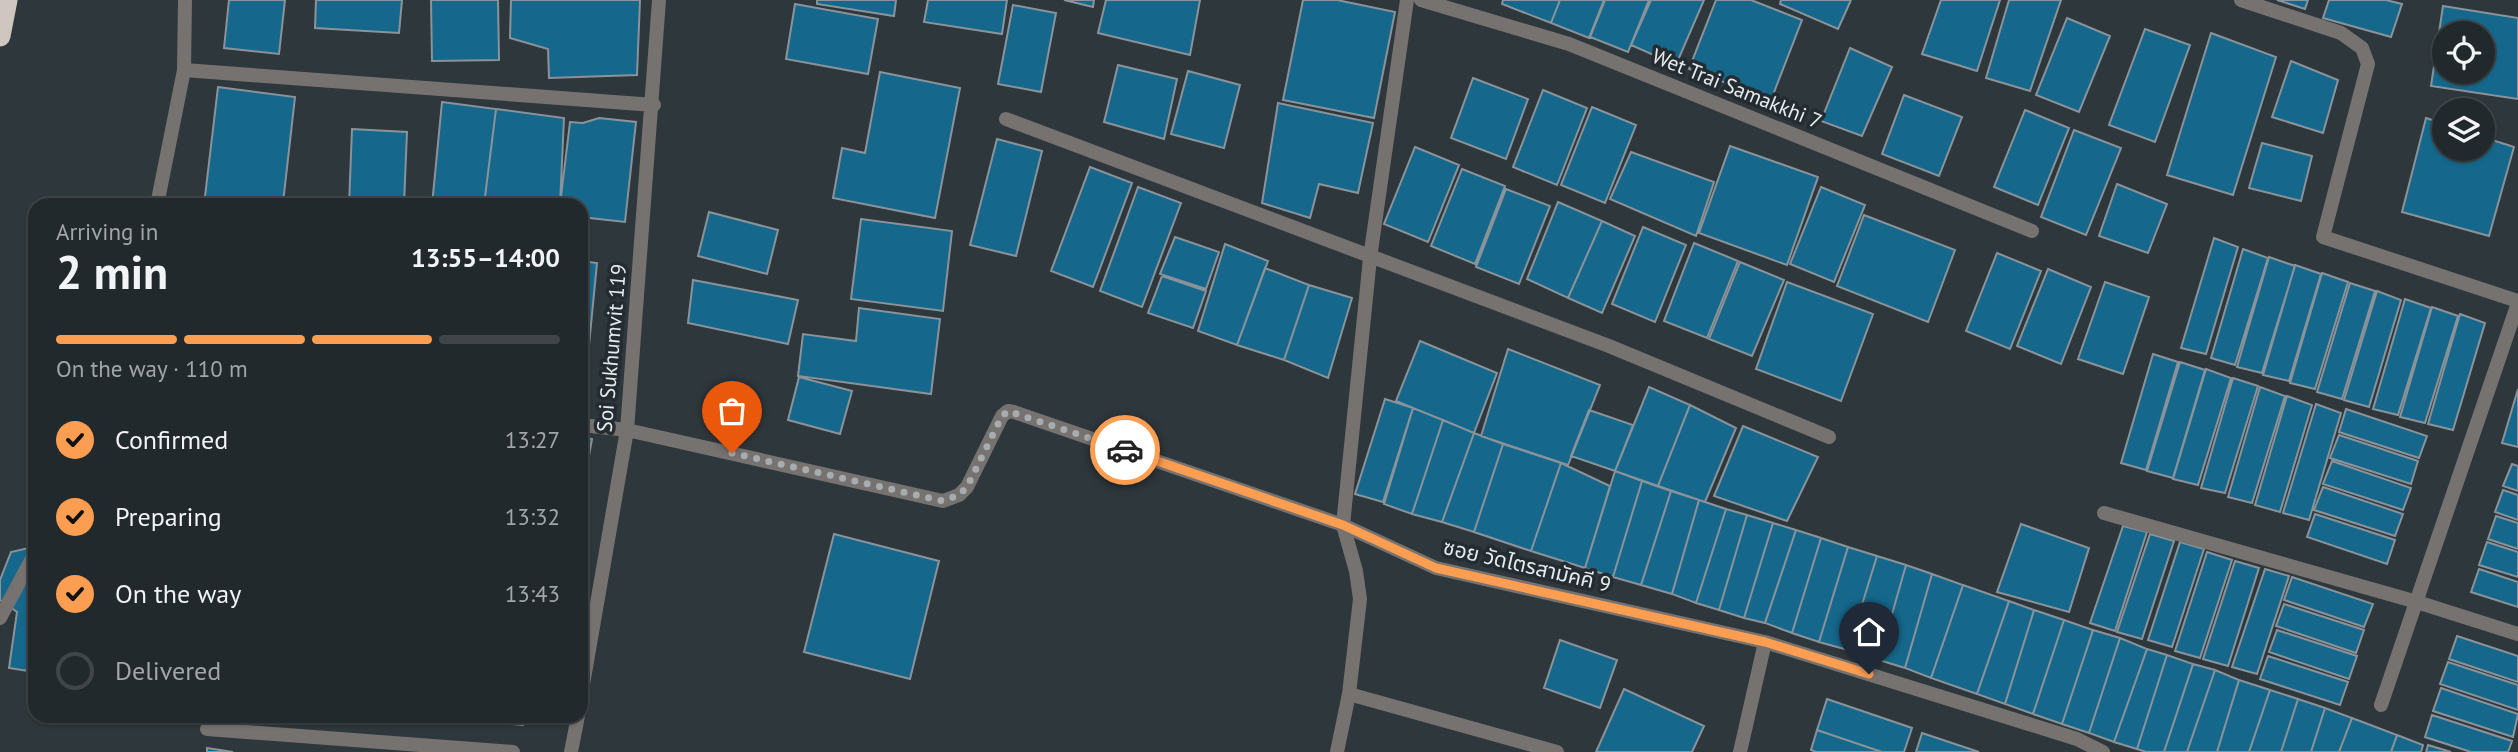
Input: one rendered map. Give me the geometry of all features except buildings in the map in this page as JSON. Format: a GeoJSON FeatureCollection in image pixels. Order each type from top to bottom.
{"type":"FeatureCollection","features":[{"type":"Feature","properties":{"kind":"highway"},"geometry":{"type":"LineString","coordinates":[[0,36],[7,0]]}},
{"type":"Feature","properties":{"kind":"street"},"geometry":{"type":"LineString","coordinates":[[158,198],[184,70],[185,0]]}},
{"type":"Feature","properties":{"kind":"street","name":"Soi Sukhumvit 119"},"geometry":{"type":"LineString","coordinates":[[588,656],[627,430],[654,105],[659,0]]}},
{"type":"Feature","properties":{"kind":"street"},"geometry":{"type":"LineString","coordinates":[[1337,752],[1349,694],[1360,599],[1356,571],[1343,525],[1370,258],[1407,0]]}},
{"type":"Feature","properties":{"kind":"street","name":"Wet Trai Samakkhi 7"},"geometry":{"type":"LineString","coordinates":[[1422,0],[1569,44],[2032,231]]}},
{"type":"Feature","properties":{"kind":"street"},"geometry":{"type":"LineString","coordinates":[[2241,0],[2341,33],[2362,48],[2368,64],[2323,237],[2518,302],[2381,705]]}},
{"type":"Feature","properties":{"kind":"street"},"geometry":{"type":"LineString","coordinates":[[184,70],[654,105]]}},
{"type":"Feature","properties":{"kind":"street"},"geometry":{"type":"LineString","coordinates":[[1006,119],[1609,346],[1829,437]]}},
{"type":"Feature","properties":{"kind":"street","name":"ซอย วัดไตรสามัคคี 9"},"geometry":{"type":"LineString","coordinates":[[588,426],[627,430],[943,501],[959,495],[967,487],[1002,416],[1008,411],[1014,411],[1343,525],[1436,568],[1765,642],[2103,752]]}},
{"type":"Feature","properties":{"kind":"street"},"geometry":{"type":"LineString","coordinates":[[2104,513],[2417,602],[2518,634]]}},
{"type":"Feature","properties":{"kind":"street"},"geometry":{"type":"LineString","coordinates":[[0,618],[28,566]]}},
{"type":"Feature","properties":{"kind":"street"},"geometry":{"type":"LineString","coordinates":[[1740,752],[1765,642]]}},
{"type":"Feature","properties":{"kind":"street"},"geometry":{"type":"LineString","coordinates":[[1349,694],[1557,752]]}},
{"type":"Feature","properties":{"kind":"street"},"geometry":{"type":"LineString","coordinates":[[571,752],[577,723]]}},
{"type":"Feature","properties":{"kind":"street"},"geometry":{"type":"LineString","coordinates":[[207,729],[513,752]]}},
{"type":"Feature","properties":{"kind":"way so far"},"geometry":{"type":"LineString","coordinates":[[732,453],[943,501],[959,495],[967,487],[1002,416],[1008,411],[1125,450]]}},
{"type":"Feature","properties":{"kind":"route"},"geometry":{"type":"LineString","coordinates":[[1125,450],[1343,525],[1436,568],[1765,642],[1869,674]]}}]}
